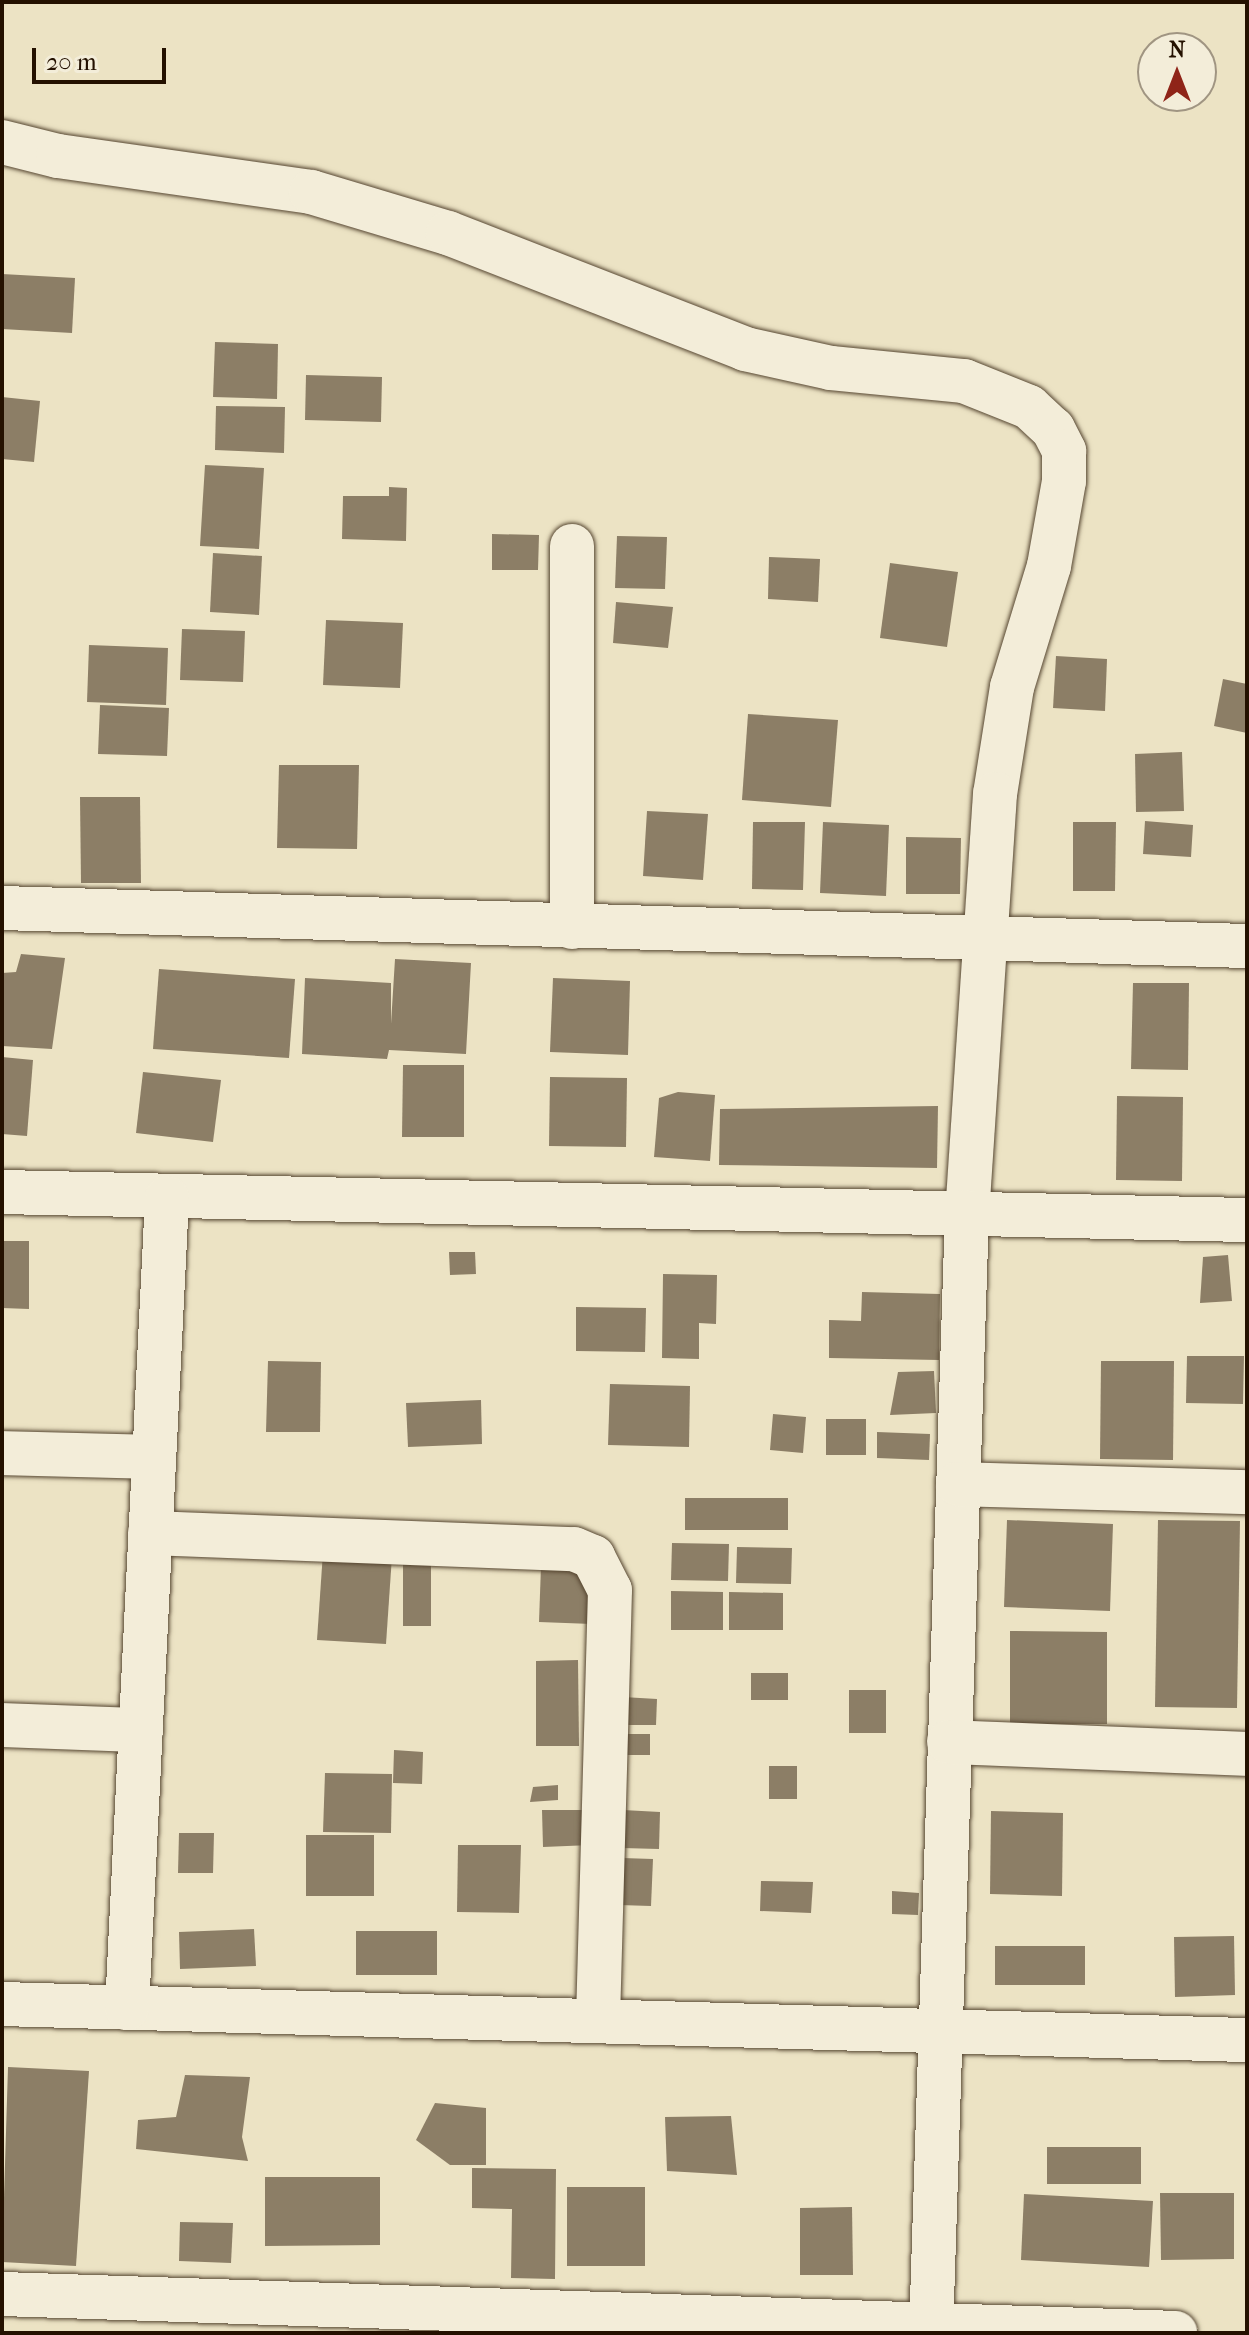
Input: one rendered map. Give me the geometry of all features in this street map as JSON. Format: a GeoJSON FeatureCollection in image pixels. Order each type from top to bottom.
{"type":"FeatureCollection","features":[{"type":"Feature","properties":{"kind":"street"},"geometry":{"type":"LineString","coordinates":[[2,142],[58,156],[311,192],[448,233],[745,349],[831,368],[964,381],[1029,407],[1053,429],[1064,451],[1064,481],[1049,566],[1002,735],[967,1212],[931,2330]]}},
{"type":"Feature","properties":{"kind":"street"},"geometry":{"type":"LineString","coordinates":[[572,546],[572,927]]}},
{"type":"Feature","properties":{"kind":"street"},"geometry":{"type":"LineString","coordinates":[[2,908],[1247,946]]}},
{"type":"Feature","properties":{"kind":"street"},"geometry":{"type":"LineString","coordinates":[[2,1192],[1247,1220]]}},
{"type":"Feature","properties":{"kind":"street"},"geometry":{"type":"LineString","coordinates":[[127,2008],[167,1198]]}},
{"type":"Feature","properties":{"kind":"street"},"geometry":{"type":"LineString","coordinates":[[2,1453],[154,1457]]}},
{"type":"Feature","properties":{"kind":"street"},"geometry":{"type":"LineString","coordinates":[[958,1484],[1247,1492]]}},
{"type":"Feature","properties":{"kind":"street"},"geometry":{"type":"LineString","coordinates":[[150,1533],[574,1549],[593,1557],[610,1590],[598,2020]]}},
{"type":"Feature","properties":{"kind":"street"},"geometry":{"type":"LineString","coordinates":[[2,1725],[141,1730]]}},
{"type":"Feature","properties":{"kind":"street"},"geometry":{"type":"LineString","coordinates":[[949,1742],[1247,1754]]}},
{"type":"Feature","properties":{"kind":"street"},"geometry":{"type":"LineString","coordinates":[[2,2004],[1247,2040]]}},
{"type":"Feature","properties":{"kind":"street"},"geometry":{"type":"LineString","coordinates":[[2,2294],[931,2330],[1175,2333]]}},
{"type":"Feature","properties":{"kind":"building"},"geometry":{"type":"Polygon","coordinates":[[[2,274],[75,278],[72,333],[2,329],[2,274]]]}},
{"type":"Feature","properties":{"kind":"building"},"geometry":{"type":"Polygon","coordinates":[[[215,342],[278,344],[277,399],[213,397],[215,342]]]}},
{"type":"Feature","properties":{"kind":"building"},"geometry":{"type":"Polygon","coordinates":[[[306,375],[382,377],[381,422],[305,420],[306,375]]]}},
{"type":"Feature","properties":{"kind":"building"},"geometry":{"type":"Polygon","coordinates":[[[2,397],[40,401],[34,462],[2,459],[2,397]]]}},
{"type":"Feature","properties":{"kind":"building"},"geometry":{"type":"Polygon","coordinates":[[[216,406],[285,407],[284,453],[215,450],[216,406]]]}},
{"type":"Feature","properties":{"kind":"building"},"geometry":{"type":"Polygon","coordinates":[[[205,465],[264,468],[259,549],[200,546],[205,465]]]}},
{"type":"Feature","properties":{"kind":"building"},"geometry":{"type":"Polygon","coordinates":[[[389,487],[407,488],[406,541],[342,539],[343,496],[389,496],[389,487]]]}},
{"type":"Feature","properties":{"kind":"building"},"geometry":{"type":"Polygon","coordinates":[[[492,534],[539,535],[538,570],[492,570],[492,534]]]}},
{"type":"Feature","properties":{"kind":"building"},"geometry":{"type":"Polygon","coordinates":[[[617,536],[667,537],[665,589],[615,588],[617,536]]]}},
{"type":"Feature","properties":{"kind":"building"},"geometry":{"type":"Polygon","coordinates":[[[213,553],[262,556],[259,615],[210,612],[213,553]]]}},
{"type":"Feature","properties":{"kind":"building"},"geometry":{"type":"Polygon","coordinates":[[[769,557],[820,559],[818,602],[768,599],[769,557]]]}},
{"type":"Feature","properties":{"kind":"building"},"geometry":{"type":"Polygon","coordinates":[[[890,563],[958,572],[947,647],[880,638],[890,563]]]}},
{"type":"Feature","properties":{"kind":"building"},"geometry":{"type":"Polygon","coordinates":[[[616,602],[673,607],[668,648],[613,643],[616,602]]]}},
{"type":"Feature","properties":{"kind":"building"},"geometry":{"type":"Polygon","coordinates":[[[326,620],[403,623],[400,688],[323,685],[326,620]]]}},
{"type":"Feature","properties":{"kind":"building"},"geometry":{"type":"Polygon","coordinates":[[[182,629],[245,631],[243,682],[180,680],[182,629]]]}},
{"type":"Feature","properties":{"kind":"building"},"geometry":{"type":"Polygon","coordinates":[[[89,645],[168,648],[166,705],[87,702],[89,645]]]}},
{"type":"Feature","properties":{"kind":"building"},"geometry":{"type":"Polygon","coordinates":[[[1056,656],[1107,659],[1105,711],[1053,708],[1056,656]]]}},
{"type":"Feature","properties":{"kind":"building"},"geometry":{"type":"Polygon","coordinates":[[[1223,679],[1247,684],[1247,733],[1214,726],[1223,679]]]}},
{"type":"Feature","properties":{"kind":"building"},"geometry":{"type":"Polygon","coordinates":[[[100,705],[169,708],[167,756],[98,754],[100,705]]]}},
{"type":"Feature","properties":{"kind":"building"},"geometry":{"type":"Polygon","coordinates":[[[748,714],[838,720],[831,807],[742,800],[748,714]]]}},
{"type":"Feature","properties":{"kind":"building"},"geometry":{"type":"Polygon","coordinates":[[[1182,752],[1184,811],[1136,812],[1135,754],[1182,752]]]}},
{"type":"Feature","properties":{"kind":"building"},"geometry":{"type":"Polygon","coordinates":[[[279,765],[359,765],[357,849],[277,848],[279,765]]]}},
{"type":"Feature","properties":{"kind":"building"},"geometry":{"type":"Polygon","coordinates":[[[80,797],[140,797],[141,883],[81,883],[80,797]]]}},
{"type":"Feature","properties":{"kind":"building"},"geometry":{"type":"Polygon","coordinates":[[[647,811],[708,814],[703,880],[643,876],[647,811]]]}},
{"type":"Feature","properties":{"kind":"building"},"geometry":{"type":"Polygon","coordinates":[[[1145,821],[1193,825],[1191,857],[1143,854],[1145,821]]]}},
{"type":"Feature","properties":{"kind":"building"},"geometry":{"type":"Polygon","coordinates":[[[753,822],[805,822],[803,890],[752,889],[753,822]]]}},
{"type":"Feature","properties":{"kind":"building"},"geometry":{"type":"Polygon","coordinates":[[[823,822],[889,825],[886,896],[820,893],[823,822]]]}},
{"type":"Feature","properties":{"kind":"building"},"geometry":{"type":"Polygon","coordinates":[[[1073,822],[1116,822],[1115,891],[1073,891],[1073,822]]]}},
{"type":"Feature","properties":{"kind":"building"},"geometry":{"type":"Polygon","coordinates":[[[906,837],[961,838],[960,894],[906,894],[906,837]]]}},
{"type":"Feature","properties":{"kind":"building"},"geometry":{"type":"Polygon","coordinates":[[[21,954],[65,958],[52,1049],[2,1046],[2,973],[16,972],[21,954]]]}},
{"type":"Feature","properties":{"kind":"building"},"geometry":{"type":"Polygon","coordinates":[[[395,959],[471,963],[466,1054],[389,1050],[387,1059],[302,1054],[305,978],[391,983],[391,1024],[395,959]]]}},
{"type":"Feature","properties":{"kind":"building"},"geometry":{"type":"Polygon","coordinates":[[[159,969],[295,979],[289,1058],[153,1049],[159,969]]]}},
{"type":"Feature","properties":{"kind":"building"},"geometry":{"type":"Polygon","coordinates":[[[553,978],[630,981],[628,1055],[550,1052],[553,978]]]}},
{"type":"Feature","properties":{"kind":"building"},"geometry":{"type":"Polygon","coordinates":[[[1133,983],[1189,983],[1188,1070],[1131,1069],[1133,983]]]}},
{"type":"Feature","properties":{"kind":"building"},"geometry":{"type":"Polygon","coordinates":[[[2,1057],[33,1060],[27,1136],[2,1134],[2,1057]]]}},
{"type":"Feature","properties":{"kind":"building"},"geometry":{"type":"Polygon","coordinates":[[[403,1065],[464,1065],[464,1137],[402,1137],[403,1065]]]}},
{"type":"Feature","properties":{"kind":"building"},"geometry":{"type":"Polygon","coordinates":[[[143,1072],[221,1080],[213,1142],[136,1133],[143,1072]]]}},
{"type":"Feature","properties":{"kind":"building"},"geometry":{"type":"Polygon","coordinates":[[[550,1077],[627,1078],[626,1147],[549,1146],[550,1077]]]}},
{"type":"Feature","properties":{"kind":"building"},"geometry":{"type":"Polygon","coordinates":[[[678,1092],[715,1095],[710,1161],[654,1157],[659,1098],[678,1092]]]}},
{"type":"Feature","properties":{"kind":"building"},"geometry":{"type":"Polygon","coordinates":[[[1117,1096],[1183,1097],[1182,1181],[1116,1180],[1117,1096]]]}},
{"type":"Feature","properties":{"kind":"building"},"geometry":{"type":"Polygon","coordinates":[[[938,1106],[937,1168],[719,1165],[720,1109],[938,1106]]]}},
{"type":"Feature","properties":{"kind":"building"},"geometry":{"type":"Polygon","coordinates":[[[2,1241],[29,1241],[29,1309],[2,1308],[2,1241]]]}},
{"type":"Feature","properties":{"kind":"building"},"geometry":{"type":"Polygon","coordinates":[[[449,1252],[475,1252],[476,1274],[450,1275],[449,1252]]]}},
{"type":"Feature","properties":{"kind":"building"},"geometry":{"type":"Polygon","coordinates":[[[1228,1255],[1232,1301],[1200,1303],[1203,1257],[1228,1255]]]}},
{"type":"Feature","properties":{"kind":"building"},"geometry":{"type":"Polygon","coordinates":[[[663,1274],[717,1275],[716,1324],[699,1323],[699,1359],[662,1358],[663,1274]]]}},
{"type":"Feature","properties":{"kind":"building"},"geometry":{"type":"Polygon","coordinates":[[[862,1292],[940,1294],[939,1360],[829,1358],[829,1320],[861,1321],[862,1292]]]}},
{"type":"Feature","properties":{"kind":"building"},"geometry":{"type":"Polygon","coordinates":[[[576,1307],[646,1308],[645,1352],[576,1351],[576,1307]]]}},
{"type":"Feature","properties":{"kind":"building"},"geometry":{"type":"Polygon","coordinates":[[[1187,1356],[1244,1356],[1243,1404],[1186,1403],[1187,1356]]]}},
{"type":"Feature","properties":{"kind":"building"},"geometry":{"type":"Polygon","coordinates":[[[268,1361],[321,1362],[320,1432],[266,1432],[268,1361]]]}},
{"type":"Feature","properties":{"kind":"building"},"geometry":{"type":"Polygon","coordinates":[[[1101,1361],[1174,1361],[1173,1460],[1100,1459],[1101,1361]]]}},
{"type":"Feature","properties":{"kind":"building"},"geometry":{"type":"Polygon","coordinates":[[[934,1371],[936,1413],[890,1415],[898,1372],[934,1371]]]}},
{"type":"Feature","properties":{"kind":"building"},"geometry":{"type":"Polygon","coordinates":[[[610,1384],[690,1386],[689,1447],[608,1445],[610,1384]]]}},
{"type":"Feature","properties":{"kind":"building"},"geometry":{"type":"Polygon","coordinates":[[[481,1400],[482,1444],[408,1447],[406,1403],[481,1400]]]}},
{"type":"Feature","properties":{"kind":"building"},"geometry":{"type":"Polygon","coordinates":[[[773,1414],[806,1417],[803,1453],[770,1450],[773,1414]]]}},
{"type":"Feature","properties":{"kind":"building"},"geometry":{"type":"Polygon","coordinates":[[[826,1419],[866,1419],[866,1455],[826,1455],[826,1419]]]}},
{"type":"Feature","properties":{"kind":"building"},"geometry":{"type":"Polygon","coordinates":[[[877,1432],[930,1434],[929,1460],[877,1458],[877,1432]]]}},
{"type":"Feature","properties":{"kind":"building"},"geometry":{"type":"Polygon","coordinates":[[[685,1498],[788,1498],[788,1530],[685,1530],[685,1498]]]}},
{"type":"Feature","properties":{"kind":"building"},"geometry":{"type":"Polygon","coordinates":[[[1007,1520],[1113,1524],[1110,1611],[1004,1607],[1007,1520]]]}},
{"type":"Feature","properties":{"kind":"building"},"geometry":{"type":"Polygon","coordinates":[[[1158,1520],[1240,1521],[1237,1708],[1155,1707],[1158,1520]]]}},
{"type":"Feature","properties":{"kind":"building"},"geometry":{"type":"Polygon","coordinates":[[[672,1543],[729,1544],[728,1581],[671,1580],[672,1543]]]}},
{"type":"Feature","properties":{"kind":"building"},"geometry":{"type":"Polygon","coordinates":[[[737,1547],[792,1548],[791,1584],[736,1583],[737,1547]]]}},
{"type":"Feature","properties":{"kind":"building"},"geometry":{"type":"Polygon","coordinates":[[[323,1552],[392,1556],[386,1644],[317,1640],[323,1552]]]}},
{"type":"Feature","properties":{"kind":"building"},"geometry":{"type":"Polygon","coordinates":[[[403,1563],[431,1563],[431,1626],[403,1626],[403,1563]]]}},
{"type":"Feature","properties":{"kind":"building"},"geometry":{"type":"Polygon","coordinates":[[[541,1566],[594,1567],[592,1624],[539,1622],[541,1566]]]}},
{"type":"Feature","properties":{"kind":"building"},"geometry":{"type":"Polygon","coordinates":[[[671,1591],[723,1592],[723,1630],[671,1630],[671,1591]]]}},
{"type":"Feature","properties":{"kind":"building"},"geometry":{"type":"Polygon","coordinates":[[[729,1592],[783,1593],[783,1630],[729,1630],[729,1592]]]}},
{"type":"Feature","properties":{"kind":"building"},"geometry":{"type":"Polygon","coordinates":[[[1010,1631],[1107,1632],[1107,1724],[1010,1724],[1010,1631]]]}},
{"type":"Feature","properties":{"kind":"building"},"geometry":{"type":"Polygon","coordinates":[[[578,1660],[579,1746],[536,1746],[536,1661],[578,1660]]]}},
{"type":"Feature","properties":{"kind":"building"},"geometry":{"type":"Polygon","coordinates":[[[751,1673],[788,1673],[788,1700],[751,1700],[751,1673]]]}},
{"type":"Feature","properties":{"kind":"building"},"geometry":{"type":"Polygon","coordinates":[[[849,1690],[886,1690],[886,1733],[849,1733],[849,1690]]]}},
{"type":"Feature","properties":{"kind":"building"},"geometry":{"type":"Polygon","coordinates":[[[623,1697],[657,1699],[656,1725],[622,1725],[623,1697]]]}},
{"type":"Feature","properties":{"kind":"building"},"geometry":{"type":"Polygon","coordinates":[[[618,1734],[650,1734],[650,1755],[618,1755],[618,1734]]]}},
{"type":"Feature","properties":{"kind":"building"},"geometry":{"type":"Polygon","coordinates":[[[394,1750],[423,1752],[422,1784],[393,1783],[394,1750]]]}},
{"type":"Feature","properties":{"kind":"building"},"geometry":{"type":"Polygon","coordinates":[[[769,1766],[797,1766],[797,1799],[769,1799],[769,1766]]]}},
{"type":"Feature","properties":{"kind":"building"},"geometry":{"type":"Polygon","coordinates":[[[325,1773],[392,1774],[391,1833],[323,1832],[325,1773]]]}},
{"type":"Feature","properties":{"kind":"building"},"geometry":{"type":"Polygon","coordinates":[[[558,1785],[558,1800],[530,1802],[533,1787],[558,1785]]]}},
{"type":"Feature","properties":{"kind":"building"},"geometry":{"type":"Polygon","coordinates":[[[542,1810],[590,1810],[591,1845],[543,1847],[542,1810]]]}},
{"type":"Feature","properties":{"kind":"building"},"geometry":{"type":"Polygon","coordinates":[[[623,1810],[660,1812],[659,1849],[622,1848],[623,1810]]]}},
{"type":"Feature","properties":{"kind":"building"},"geometry":{"type":"Polygon","coordinates":[[[991,1811],[1063,1813],[1062,1896],[990,1894],[991,1811]]]}},
{"type":"Feature","properties":{"kind":"building"},"geometry":{"type":"Polygon","coordinates":[[[179,1833],[214,1833],[213,1873],[178,1873],[179,1833]]]}},
{"type":"Feature","properties":{"kind":"building"},"geometry":{"type":"Polygon","coordinates":[[[306,1835],[374,1835],[374,1896],[306,1896],[306,1835]]]}},
{"type":"Feature","properties":{"kind":"building"},"geometry":{"type":"Polygon","coordinates":[[[458,1845],[521,1845],[519,1913],[457,1912],[458,1845]]]}},
{"type":"Feature","properties":{"kind":"building"},"geometry":{"type":"Polygon","coordinates":[[[622,1858],[653,1859],[651,1906],[619,1905],[622,1858]]]}},
{"type":"Feature","properties":{"kind":"building"},"geometry":{"type":"Polygon","coordinates":[[[761,1881],[813,1882],[811,1913],[760,1911],[761,1881]]]}},
{"type":"Feature","properties":{"kind":"building"},"geometry":{"type":"Polygon","coordinates":[[[892,1891],[919,1893],[918,1915],[892,1914],[892,1891]]]}},
{"type":"Feature","properties":{"kind":"building"},"geometry":{"type":"Polygon","coordinates":[[[254,1929],[256,1966],[180,1969],[179,1932],[254,1929]]]}},
{"type":"Feature","properties":{"kind":"building"},"geometry":{"type":"Polygon","coordinates":[[[356,1931],[437,1931],[437,1975],[356,1975],[356,1931]]]}},
{"type":"Feature","properties":{"kind":"building"},"geometry":{"type":"Polygon","coordinates":[[[1234,1936],[1235,1995],[1175,1997],[1174,1937],[1234,1936]]]}},
{"type":"Feature","properties":{"kind":"building"},"geometry":{"type":"Polygon","coordinates":[[[995,1946],[1085,1946],[1085,1985],[995,1985],[995,1946]]]}},
{"type":"Feature","properties":{"kind":"building"},"geometry":{"type":"Polygon","coordinates":[[[8,2067],[89,2071],[76,2266],[2,2262],[8,2067]]]}},
{"type":"Feature","properties":{"kind":"building"},"geometry":{"type":"Polygon","coordinates":[[[185,2075],[250,2077],[242,2137],[248,2161],[136,2149],[138,2120],[176,2117],[185,2075]]]}},
{"type":"Feature","properties":{"kind":"building"},"geometry":{"type":"Polygon","coordinates":[[[435,2103],[486,2108],[486,2165],[450,2165],[416,2140],[435,2103]]]}},
{"type":"Feature","properties":{"kind":"building"},"geometry":{"type":"Polygon","coordinates":[[[731,2116],[737,2175],[667,2171],[665,2117],[731,2116]]]}},
{"type":"Feature","properties":{"kind":"building"},"geometry":{"type":"Polygon","coordinates":[[[1047,2147],[1141,2147],[1141,2184],[1047,2184],[1047,2147]]]}},
{"type":"Feature","properties":{"kind":"building"},"geometry":{"type":"Polygon","coordinates":[[[472,2168],[556,2169],[555,2279],[511,2278],[512,2209],[472,2208],[472,2168]]]}},
{"type":"Feature","properties":{"kind":"building"},"geometry":{"type":"Polygon","coordinates":[[[265,2177],[380,2177],[380,2245],[265,2246],[265,2177]]]}},
{"type":"Feature","properties":{"kind":"building"},"geometry":{"type":"Polygon","coordinates":[[[567,2187],[645,2187],[645,2266],[567,2266],[567,2187]]]}},
{"type":"Feature","properties":{"kind":"building"},"geometry":{"type":"Polygon","coordinates":[[[1160,2193],[1234,2193],[1234,2259],[1161,2260],[1160,2193]]]}},
{"type":"Feature","properties":{"kind":"building"},"geometry":{"type":"Polygon","coordinates":[[[1024,2194],[1153,2201],[1149,2267],[1021,2260],[1024,2194]]]}},
{"type":"Feature","properties":{"kind":"building"},"geometry":{"type":"Polygon","coordinates":[[[852,2207],[853,2275],[800,2275],[800,2208],[852,2207]]]}},
{"type":"Feature","properties":{"kind":"building"},"geometry":{"type":"Polygon","coordinates":[[[180,2222],[233,2223],[231,2263],[179,2261],[180,2222]]]}}]}
